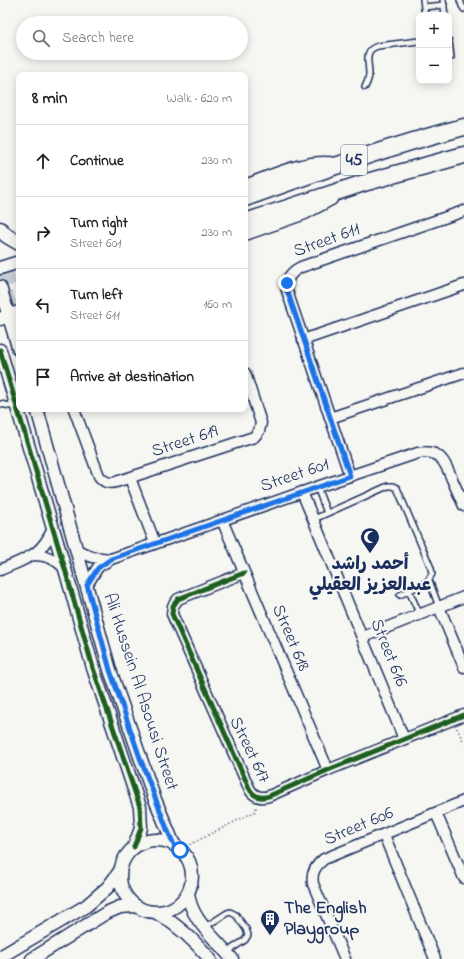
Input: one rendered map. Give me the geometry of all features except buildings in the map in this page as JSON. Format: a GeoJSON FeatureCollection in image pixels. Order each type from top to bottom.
{"type":"FeatureCollection","features":[{"type":"Feature","properties":{"kind":"main road","name":"45"},"geometry":{"type":"LineString","coordinates":[[248,197],[338,164],[464,127]]}},
{"type":"Feature","properties":{"kind":"main road","name":"45"},"geometry":{"type":"LineString","coordinates":[[248,221],[389,176],[464,155]]}},
{"type":"Feature","properties":{"kind":"main road"},"geometry":{"type":"LineString","coordinates":[[423,167],[464,160]]}},
{"type":"Feature","properties":{"kind":"main road"},"geometry":{"type":"LineString","coordinates":[[0,229],[7,236],[16,241]]}},
{"type":"Feature","properties":{"kind":"street"},"geometry":{"type":"LineString","coordinates":[[248,185],[307,165],[323,163],[338,164]]}},
{"type":"Feature","properties":{"kind":"street"},"geometry":{"type":"LineString","coordinates":[[248,233],[305,212],[346,190]]}},
{"type":"Feature","properties":{"kind":"street","name":"Street 611"},"geometry":{"type":"LineString","coordinates":[[350,476],[287,290],[288,279],[293,272],[301,267],[464,211]]}},
{"type":"Feature","properties":{"kind":"street"},"geometry":{"type":"LineString","coordinates":[[0,268],[16,263]]}},
{"type":"Feature","properties":{"kind":"street"},"geometry":{"type":"LineString","coordinates":[[303,340],[464,284]]}},
{"type":"Feature","properties":{"kind":"street"},"geometry":{"type":"LineString","coordinates":[[0,287],[16,340]]}},
{"type":"Feature","properties":{"kind":"street","name":"Ali Hussein Al Asousi Street"},"geometry":{"type":"LineString","coordinates":[[0,350],[16,402]]}},
{"type":"Feature","properties":{"kind":"street"},"geometry":{"type":"LineString","coordinates":[[330,418],[464,373]]}},
{"type":"Feature","properties":{"kind":"street"},"geometry":{"type":"LineString","coordinates":[[0,377],[12,389]]}},
{"type":"Feature","properties":{"kind":"street","name":"Street 619"},"geometry":{"type":"LineString","coordinates":[[75,412],[99,476],[102,480],[111,483],[250,438],[257,434],[261,427],[261,418],[248,381]]}},
{"type":"Feature","properties":{"kind":"street","name":"Ali Hussein Al Asousi Street"},"geometry":{"type":"LineString","coordinates":[[19,412],[93,668],[140,807],[141,828],[134,847]]}},
{"type":"Feature","properties":{"kind":"street","name":"Ali Hussein Al Asousi Street"},"geometry":{"type":"LineString","coordinates":[[38,412],[110,670],[160,813],[177,847]]}},
{"type":"Feature","properties":{"kind":"street"},"geometry":{"type":"LineString","coordinates":[[45,412],[45,439]]}},
{"type":"Feature","properties":{"kind":"street","name":"Street 601"},"geometry":{"type":"LineString","coordinates":[[87,585],[98,568],[111,559],[418,453],[431,453],[439,457],[445,463],[464,506]]}},
{"type":"Feature","properties":{"kind":"street"},"geometry":{"type":"LineString","coordinates":[[130,478],[155,543]]}},
{"type":"Feature","properties":{"kind":"street","name":"Street 616"},"geometry":{"type":"LineString","coordinates":[[302,492],[404,739]]}},
{"type":"Feature","properties":{"kind":"street","name":"Street 618"},"geometry":{"type":"LineString","coordinates":[[222,520],[328,770]]}},
{"type":"Feature","properties":{"kind":"street"},"geometry":{"type":"LineString","coordinates":[[0,570],[34,555],[47,540],[53,528]]}},
{"type":"Feature","properties":{"kind":"street","name":"Street 601"},"geometry":{"type":"LineString","coordinates":[[77,550],[92,557],[111,559]]}},
{"type":"Feature","properties":{"kind":"street"},"geometry":{"type":"LineString","coordinates":[[34,555],[48,556],[65,569]]}},
{"type":"Feature","properties":{"kind":"street","name":"Street 617"},"geometry":{"type":"LineString","coordinates":[[244,573],[178,599],[173,606],[172,614],[249,788],[251,792],[258,797],[269,796],[328,770],[464,715]]}},
{"type":"Feature","properties":{"kind":"street"},"geometry":{"type":"LineString","coordinates":[[363,637],[464,597]]}},
{"type":"Feature","properties":{"kind":"street"},"geometry":{"type":"LineString","coordinates":[[439,607],[464,668]]}},
{"type":"Feature","properties":{"kind":"street","name":"Street 606"},"geometry":{"type":"LineString","coordinates":[[345,959],[313,884],[313,873],[319,863],[464,801]]}},
{"type":"Feature","properties":{"kind":"street"},"geometry":{"type":"LineString","coordinates":[[436,813],[464,878]]}},
{"type":"Feature","properties":{"kind":"street"},"geometry":{"type":"LineString","coordinates":[[384,835],[435,959]]}},
{"type":"Feature","properties":{"kind":"street"},"geometry":{"type":"LineString","coordinates":[[0,957],[86,906],[108,887],[120,871],[125,858],[134,847],[141,843],[158,840],[177,847],[185,855],[191,870],[191,885],[188,893],[178,905],[172,909],[157,913]]}},
{"type":"Feature","properties":{"kind":"street"},"geometry":{"type":"LineString","coordinates":[[120,871],[121,887],[129,900],[135,906],[141,910],[157,913],[172,921],[184,931],[210,959]]}},
{"type":"Feature","properties":{"kind":"street"},"geometry":{"type":"LineString","coordinates":[[188,893],[192,910],[230,956]]}},
{"type":"Feature","properties":{"kind":"street"},"geometry":{"type":"LineString","coordinates":[[32,959],[106,912],[120,907],[135,906]]}},
{"type":"Feature","properties":{"kind":"lane"},"geometry":{"type":"LineString","coordinates":[[423,0],[425,12]]}},
{"type":"Feature","properties":{"kind":"lane"},"geometry":{"type":"LineString","coordinates":[[460,0],[464,10]]}},
{"type":"Feature","properties":{"kind":"lane"},"geometry":{"type":"LineString","coordinates":[[424,7],[443,2],[445,12]]}},
{"type":"Feature","properties":{"kind":"lane"},"geometry":{"type":"LineString","coordinates":[[365,87],[369,75],[367,56],[372,48],[416,41]]}},
{"type":"Feature","properties":{"kind":"lane"},"geometry":{"type":"LineString","coordinates":[[0,404],[16,408]]}},
{"type":"Feature","properties":{"kind":"lane"},"geometry":{"type":"LineString","coordinates":[[314,519],[388,486],[395,486],[399,491],[431,568],[432,574],[429,580],[400,595]]}},
{"type":"Feature","properties":{"kind":"lane"},"geometry":{"type":"LineString","coordinates":[[317,487],[327,513]]}},
{"type":"Feature","properties":{"kind":"lane"},"geometry":{"type":"LineString","coordinates":[[429,580],[439,607]]}},
{"type":"Feature","properties":{"kind":"lane"},"geometry":{"type":"LineString","coordinates":[[409,591],[420,615]]}},
{"type":"Feature","properties":{"kind":"lane"},"geometry":{"type":"LineString","coordinates":[[205,927],[227,913],[233,913],[236,915],[246,929],[248,935],[230,956]]}},
{"type":"Feature","properties":{"kind":"path"},"geometry":{"type":"LineString","coordinates":[[453,720],[464,743]]}},
{"type":"Feature","properties":{"kind":"path"},"geometry":{"type":"LineString","coordinates":[[177,847],[256,810],[258,797]]}},
{"type":"Feature","properties":{"kind":"tunnel"},"geometry":{"type":"LineString","coordinates":[[0,281],[16,275]]}},
{"type":"Feature","properties":{"kind":"tunnel"},"geometry":{"type":"LineString","coordinates":[[0,304],[16,298]]}},
{"type":"Feature","properties":{"kind":"cycle path"},"geometry":{"type":"LineString","coordinates":[[0,350],[16,404]]}},
{"type":"Feature","properties":{"kind":"cycle path"},"geometry":{"type":"LineString","coordinates":[[18,412],[93,668],[140,807],[141,828],[134,847]]}},
{"type":"Feature","properties":{"kind":"cycle path"},"geometry":{"type":"LineString","coordinates":[[244,573],[178,599],[173,606],[172,614],[249,788],[255,795],[260,797],[269,796],[328,770],[464,715]]}},
{"type":"Feature","properties":{"kind":"place","name":"أحمد راشد عبدالعزيز العقيلي"},"geometry":{"type":"Point","coordinates":[370,554]}},
{"type":"Feature","properties":{"kind":"place","name":"The English Playgroup"},"geometry":{"type":"Point","coordinates":[270,936]}},
{"type":"Feature","properties":{"kind":"route"},"geometry":{"type":"LineString","coordinates":[[180,850],[174,845],[160,813],[139,755],[110,670],[87,585],[93,573],[111,559],[350,476],[286,287],[287,283]]}}]}
